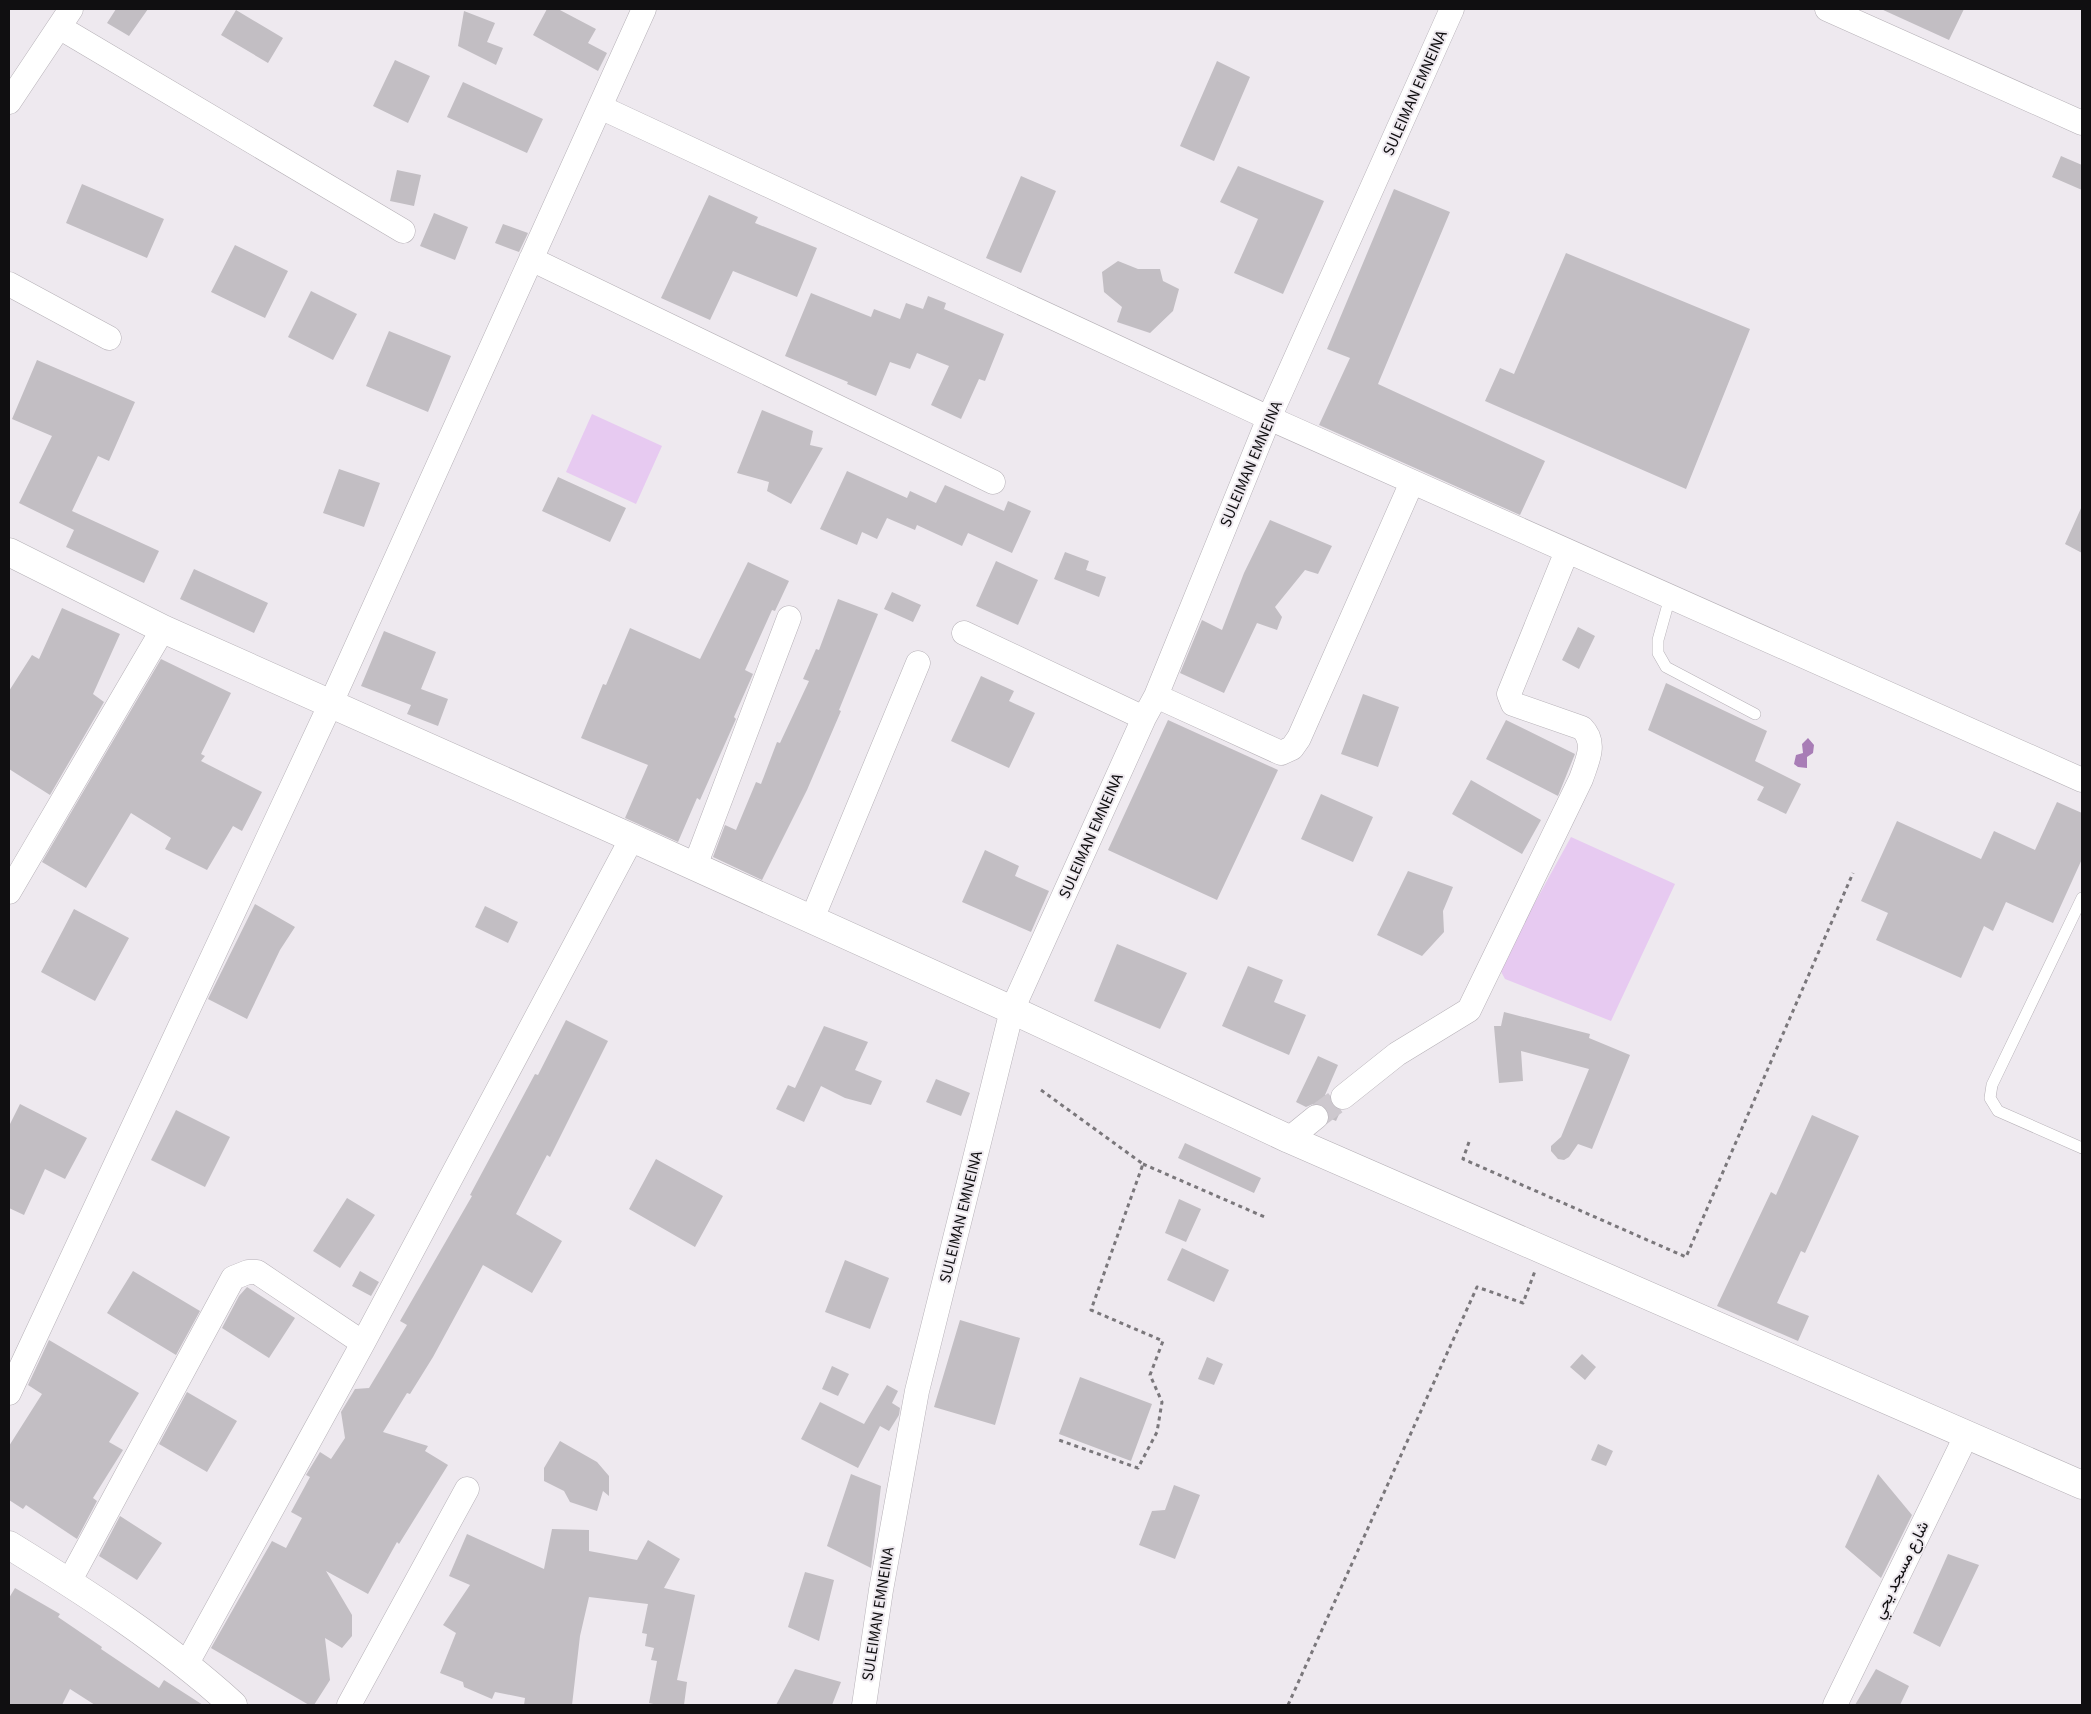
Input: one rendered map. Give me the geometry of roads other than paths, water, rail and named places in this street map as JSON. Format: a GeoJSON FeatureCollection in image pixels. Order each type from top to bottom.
{"type":"FeatureCollection","features":[{"type":"Feature","properties":{"kind":"street"},"geometry":{"type":"LineString","coordinates":[[9,1392],[331,703],[644,9]]}},
{"type":"Feature","properties":{"kind":"street","name":"SULEIMAN EMNEINA"},"geometry":{"type":"LineString","coordinates":[[864,1705],[881,1590],[917,1391],[1012,1010],[1144,718],[1156,696],[1269,418],[1452,9]]}},
{"type":"Feature","properties":{"kind":"street"},"geometry":{"type":"LineString","coordinates":[[1827,9],[2082,123]]}},
{"type":"Feature","properties":{"kind":"street"},"geometry":{"type":"LineString","coordinates":[[9,102],[65,18],[403,231]]}},
{"type":"Feature","properties":{"kind":"street"},"geometry":{"type":"LineString","coordinates":[[600,107],[1269,418],[2082,780]]}},
{"type":"Feature","properties":{"kind":"street"},"geometry":{"type":"LineString","coordinates":[[531,259],[993,482]]}},
{"type":"Feature","properties":{"kind":"street"},"geometry":{"type":"LineString","coordinates":[[9,284],[109,338]]}},
{"type":"Feature","properties":{"kind":"street"},"geometry":{"type":"LineString","coordinates":[[1156,696],[1281,752],[1292,748],[1299,738],[1412,482]]}},
{"type":"Feature","properties":{"kind":"street"},"geometry":{"type":"LineString","coordinates":[[1343,1097],[1397,1054],[1469,1010],[1581,779],[1591,747],[1587,732],[1582,728],[1513,704],[1509,694],[1567,551]]}},
{"type":"Feature","properties":{"kind":"street"},"geometry":{"type":"LineString","coordinates":[[9,552],[163,629],[695,866],[1012,1010],[1289,1139],[2082,1485]]}},
{"type":"Feature","properties":{"kind":"street"},"geometry":{"type":"LineString","coordinates":[[695,866],[789,618]]}},
{"type":"Feature","properties":{"kind":"street"},"geometry":{"type":"LineString","coordinates":[[9,892],[163,629]]}},
{"type":"Feature","properties":{"kind":"street"},"geometry":{"type":"LineString","coordinates":[[964,633],[1144,718]]}},
{"type":"Feature","properties":{"kind":"street"},"geometry":{"type":"LineString","coordinates":[[812,919],[918,663]]}},
{"type":"Feature","properties":{"kind":"street"},"geometry":{"type":"LineString","coordinates":[[186,1665],[363,1343],[632,838]]}},
{"type":"Feature","properties":{"kind":"street"},"geometry":{"type":"LineString","coordinates":[[1289,1139],[1316,1117]]}},
{"type":"Feature","properties":{"kind":"street"},"geometry":{"type":"LineString","coordinates":[[69,1582],[233,1278],[248,1272],[257,1272],[363,1343]]}},
{"type":"Feature","properties":{"kind":"street","name":"شارع مسجد يحي"},"geometry":{"type":"LineString","coordinates":[[1835,1705],[1967,1434]]}},
{"type":"Feature","properties":{"kind":"street"},"geometry":{"type":"LineString","coordinates":[[349,1705],[467,1489]]}},
{"type":"Feature","properties":{"kind":"street"},"geometry":{"type":"LineString","coordinates":[[9,1545],[69,1582],[186,1665],[230,1704]]}},
{"type":"Feature","properties":{"kind":"lane"},"geometry":{"type":"LineString","coordinates":[[1670,597],[1658,640],[1658,653],[1666,667],[1755,714]]}},
{"type":"Feature","properties":{"kind":"lane"},"geometry":{"type":"LineString","coordinates":[[2082,898],[1992,1085],[1990,1098],[1998,1111],[2082,1148]]}},
{"type":"Feature","properties":{"kind":"tunnel"},"geometry":{"type":"LineString","coordinates":[[1316,1117],[1343,1097]]}}]}
